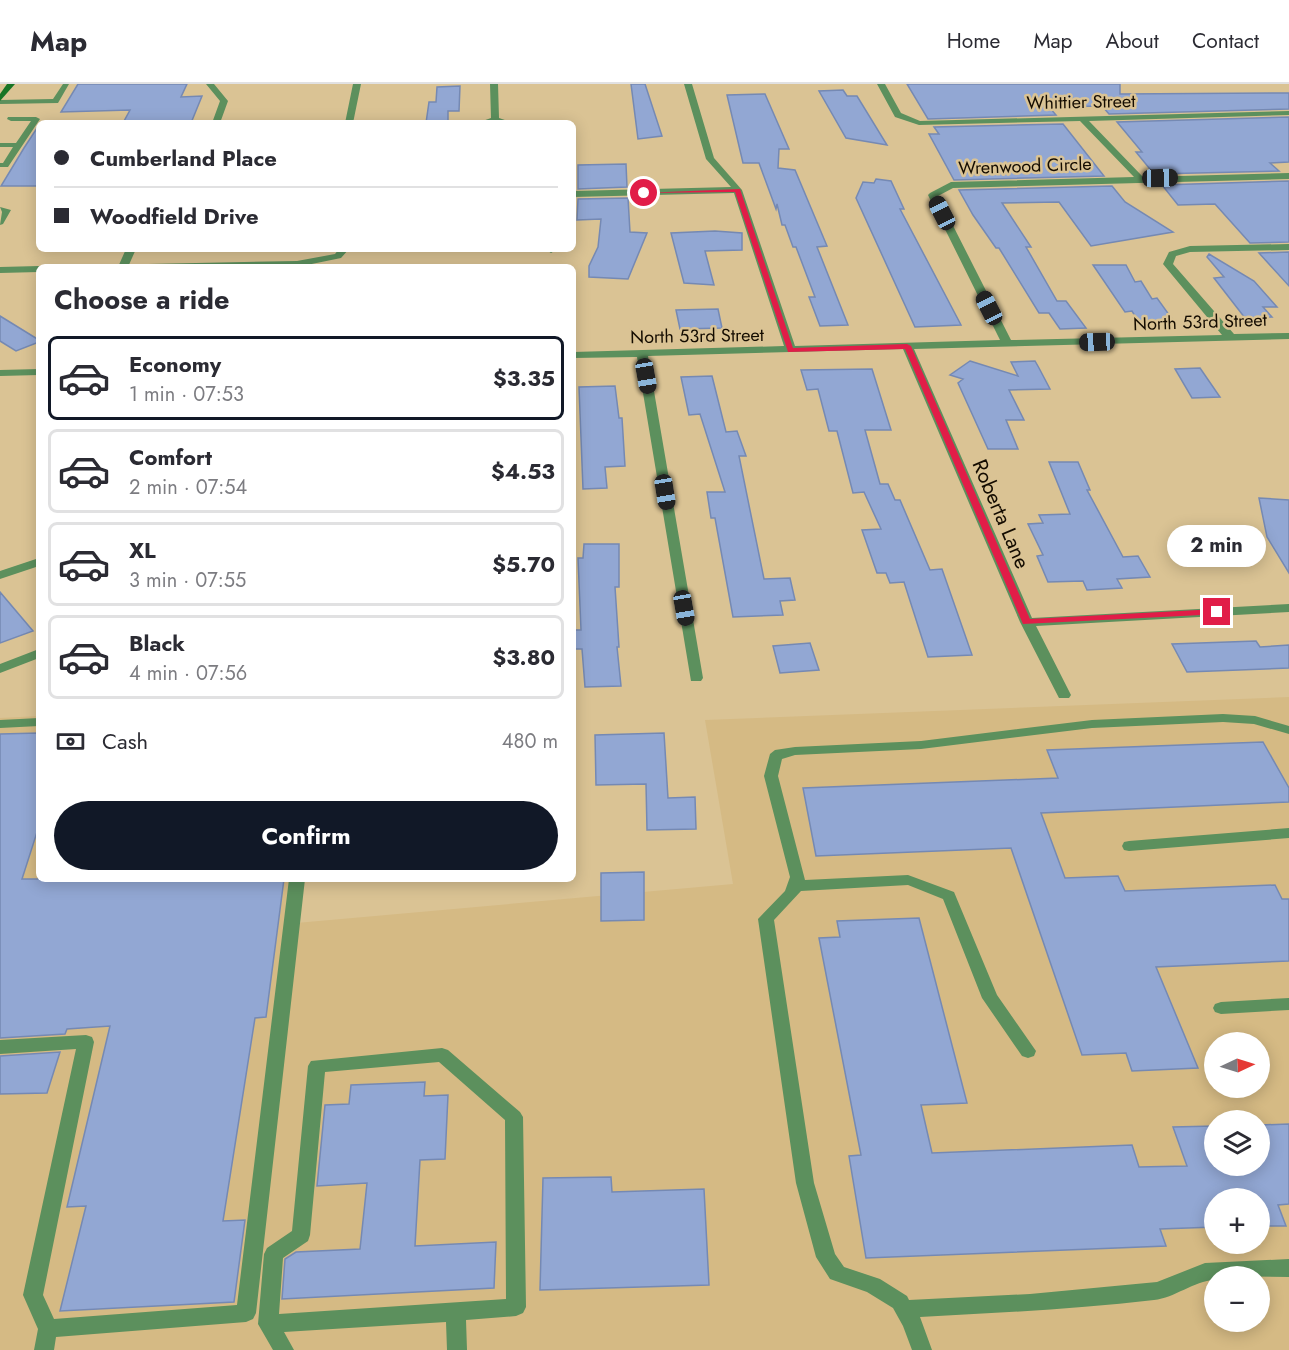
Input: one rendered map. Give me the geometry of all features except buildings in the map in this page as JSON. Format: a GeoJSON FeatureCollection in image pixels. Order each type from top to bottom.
{"type":"FeatureCollection","features":[{"type":"Feature","properties":{"kind":"street"},"geometry":{"type":"LineString","coordinates":[[0,100],[11,84]]}},
{"type":"Feature","properties":{"kind":"street"},"geometry":{"type":"LineString","coordinates":[[210,84],[224,101],[217,120]]}},
{"type":"Feature","properties":{"kind":"street"},"geometry":{"type":"LineString","coordinates":[[350,120],[357,84]]}},
{"type":"Feature","properties":{"kind":"street"},"geometry":{"type":"LineString","coordinates":[[494,84],[495,120]]}},
{"type":"Feature","properties":{"kind":"street"},"geometry":{"type":"LineString","coordinates":[[688,84],[710,159],[738,190],[791,350]]}},
{"type":"Feature","properties":{"kind":"street","name":"Whittier Street"},"geometry":{"type":"LineString","coordinates":[[881,84],[898,115],[919,123],[1289,113]]}},
{"type":"Feature","properties":{"kind":"street"},"geometry":{"type":"LineString","coordinates":[[1082,118],[1139,178]]}},
{"type":"Feature","properties":{"kind":"street","name":"Wrenwood Circle"},"geometry":{"type":"LineString","coordinates":[[1008,345],[933,195],[951,185],[1139,178],[1289,176]]}},
{"type":"Feature","properties":{"kind":"street"},"geometry":{"type":"LineString","coordinates":[[576,194],[738,190]]}},
{"type":"Feature","properties":{"kind":"street"},"geometry":{"type":"LineString","coordinates":[[1231,338],[1168,264],[1172,254],[1190,249],[1289,247]]}},
{"type":"Feature","properties":{"kind":"street"},"geometry":{"type":"LineString","coordinates":[[320,261],[324,252]]}},
{"type":"Feature","properties":{"kind":"street"},"geometry":{"type":"LineString","coordinates":[[297,264],[320,261],[338,256],[341,252]]}},
{"type":"Feature","properties":{"kind":"street"},"geometry":{"type":"LineString","coordinates":[[0,270],[36,269]]}},
{"type":"Feature","properties":{"kind":"street","name":"North 53rd Street"},"geometry":{"type":"LineString","coordinates":[[576,355],[1289,336]]}},
{"type":"Feature","properties":{"kind":"street","name":"Roberta Lane"},"geometry":{"type":"LineString","coordinates":[[907,346],[1027,622],[1064,695]]}},
{"type":"Feature","properties":{"kind":"street"},"geometry":{"type":"LineString","coordinates":[[642,353],[696,678]]}},
{"type":"Feature","properties":{"kind":"street"},"geometry":{"type":"LineString","coordinates":[[0,373],[36,372]]}},
{"type":"Feature","properties":{"kind":"street"},"geometry":{"type":"LineString","coordinates":[[0,575],[36,563]]}},
{"type":"Feature","properties":{"kind":"street"},"geometry":{"type":"LineString","coordinates":[[1027,622],[1289,608]]}},
{"type":"Feature","properties":{"kind":"street"},"geometry":{"type":"LineString","coordinates":[[0,669],[36,654]]}},
{"type":"Feature","properties":{"kind":"lane"},"geometry":{"type":"LineString","coordinates":[[0,100],[55,101],[66,84]]}},
{"type":"Feature","properties":{"kind":"lane"},"geometry":{"type":"LineString","coordinates":[[2,168],[36,119],[10,120]]}},
{"type":"Feature","properties":{"kind":"lane"},"geometry":{"type":"LineString","coordinates":[[0,145],[19,145]]}},
{"type":"Feature","properties":{"kind":"lane"},"geometry":{"type":"LineString","coordinates":[[0,209],[7,210],[0,222]]}},
{"type":"Feature","properties":{"kind":"lane"},"geometry":{"type":"LineString","coordinates":[[797,886],[795,862],[771,776],[775,757],[780,753],[921,745],[1092,724],[1223,718],[1255,720],[1289,730]]}},
{"type":"Feature","properties":{"kind":"lane"},"geometry":{"type":"LineString","coordinates":[[0,724],[36,722]]}},
{"type":"Feature","properties":{"kind":"lane"},"geometry":{"type":"LineString","coordinates":[[1129,846],[1289,833]]}},
{"type":"Feature","properties":{"kind":"lane"},"geometry":{"type":"LineString","coordinates":[[922,1350],[912,1322],[900,1302],[873,1285],[837,1273],[826,1257],[805,1183],[766,919],[797,886],[908,880],[949,896],[990,998],[1028,1051]]}},
{"type":"Feature","properties":{"kind":"lane"},"geometry":{"type":"LineString","coordinates":[[48,1329],[246,1313],[297,882]]}},
{"type":"Feature","properties":{"kind":"lane"},"geometry":{"type":"LineString","coordinates":[[1221,1008],[1289,1004]]}},
{"type":"Feature","properties":{"kind":"lane"},"geometry":{"type":"LineString","coordinates":[[0,1047],[86,1042],[33,1295],[48,1329],[44,1350]]}},
{"type":"Feature","properties":{"kind":"lane"},"geometry":{"type":"LineString","coordinates":[[268,1324],[516,1307],[514,1117],[442,1055],[317,1066],[301,1235],[274,1254],[268,1324],[284,1350]]}},
{"type":"Feature","properties":{"kind":"lane"},"geometry":{"type":"LineString","coordinates":[[904,1309],[1030,1302],[1158,1291],[1205,1272],[1289,1268]]}},
{"type":"Feature","properties":{"kind":"lane"},"geometry":{"type":"LineString","coordinates":[[456,1312],[457,1350]]}},
{"type":"Feature","properties":{"kind":"shaded area"},"geometry":{"type":"Polygon","coordinates":[[[1289,697],[1289,1350],[0,1350],[0,718],[36,716],[36,882],[291,882],[285,924],[733,884],[705,720],[1289,697]]]}},
{"type":"Feature","properties":{"kind":"route"},"geometry":{"type":"LineString","coordinates":[[644,193],[738,190],[791,350],[907,346],[1027,622],[1217,612]]}}]}
